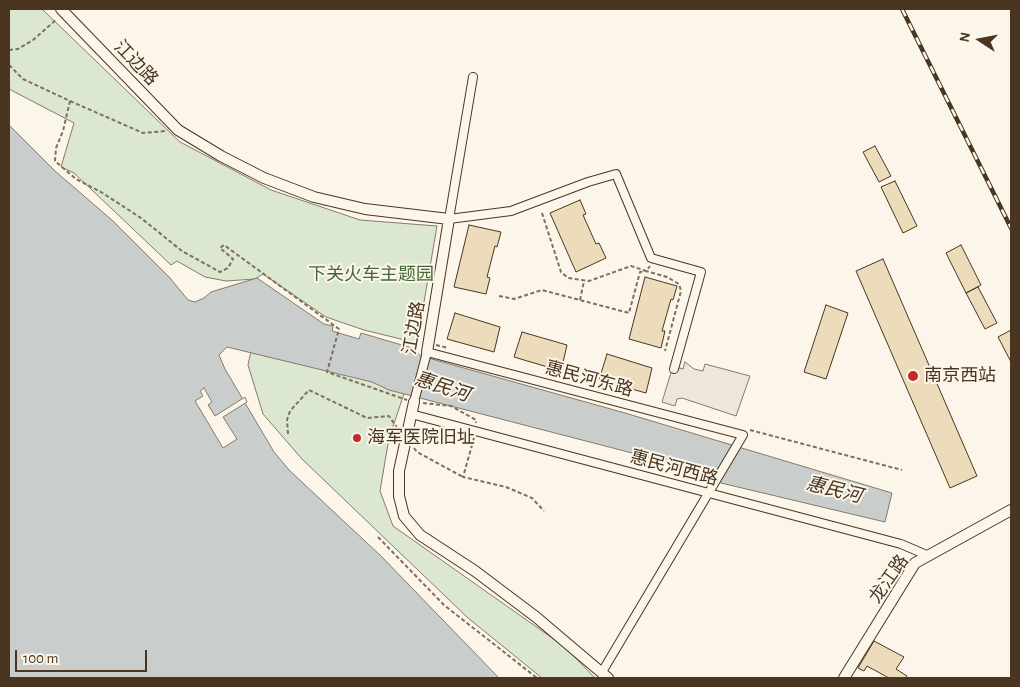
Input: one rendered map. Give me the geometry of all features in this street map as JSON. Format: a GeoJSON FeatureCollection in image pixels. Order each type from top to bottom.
{"type":"FeatureCollection","features":[{"type":"Feature","properties":{"kind":"street","name":"江边路"},"geometry":{"type":"LineString","coordinates":[[60,13],[178,130],[221,156],[264,178],[314,197],[365,209],[449,219],[428,352],[414,402],[399,471],[399,496],[404,516],[420,535],[475,571],[605,675]]}},
{"type":"Feature","properties":{"kind":"street"},"geometry":{"type":"LineString","coordinates":[[473,77],[449,219],[511,211],[588,182],[616,174],[652,259],[701,272],[674,369]]}},
{"type":"Feature","properties":{"kind":"street","name":"惠民河东路"},"geometry":{"type":"LineString","coordinates":[[428,352],[742,438],[711,491]]}},
{"type":"Feature","properties":{"kind":"street","name":"惠民河西路"},"geometry":{"type":"LineString","coordinates":[[411,414],[711,491],[901,544],[929,556]]}},
{"type":"Feature","properties":{"kind":"street"},"geometry":{"type":"LineString","coordinates":[[605,675],[711,491]]}},
{"type":"Feature","properties":{"kind":"street","name":"龙江路"},"geometry":{"type":"LineString","coordinates":[[844,678],[915,563],[1011,510]]}},
{"type":"Feature","properties":{"kind":"path"},"geometry":{"type":"LineString","coordinates":[[9,50],[18,49],[33,40],[60,13]]}},
{"type":"Feature","properties":{"kind":"path"},"geometry":{"type":"LineString","coordinates":[[9,65],[23,79],[143,133],[173,131]]}},
{"type":"Feature","properties":{"kind":"path"},"geometry":{"type":"LineString","coordinates":[[70,101],[63,131],[56,148],[55,161],[69,173],[141,218],[182,251],[220,272],[228,268],[233,259],[220,248],[224,245],[339,329],[327,372],[414,402],[451,406],[476,420],[464,477]]}},
{"type":"Feature","properties":{"kind":"path"},"geometry":{"type":"LineString","coordinates":[[542,214],[561,272],[568,278],[584,281],[631,266],[673,279],[680,288],[665,351]]}},
{"type":"Feature","properties":{"kind":"path"},"geometry":{"type":"LineString","coordinates":[[499,296],[514,299],[542,290],[629,313],[640,272],[649,270],[652,259]]}},
{"type":"Feature","properties":{"kind":"path"},"geometry":{"type":"LineString","coordinates":[[580,300],[584,281]]}},
{"type":"Feature","properties":{"kind":"path"},"geometry":{"type":"LineString","coordinates":[[288,434],[287,420],[290,411],[309,390],[368,418],[389,416],[417,452],[464,477],[506,487],[532,498],[544,511]]}},
{"type":"Feature","properties":{"kind":"path"},"geometry":{"type":"LineString","coordinates":[[378,537],[444,605],[537,678]]}},
{"type":"Feature","properties":{"kind":"green space","name":"下关火车主题园"},"geometry":{"type":"Polygon","coordinates":[[[9,9],[42,9],[180,142],[271,190],[360,220],[437,226],[417,343],[364,330],[326,317],[263,274],[255,279],[226,281],[205,277],[177,261],[171,265],[74,173],[61,167],[74,123],[9,89],[9,9]]]}},
{"type":"Feature","properties":{"kind":"green space"},"geometry":{"type":"Polygon","coordinates":[[[251,351],[406,388],[389,438],[380,491],[393,526],[565,647],[595,678],[542,678],[468,618],[302,459],[263,414],[248,365],[251,351]]]}},
{"type":"Feature","properties":{"kind":"shaded area"},"geometry":{"type":"Polygon","coordinates":[[[685,362],[694,369],[703,371],[705,364],[750,376],[736,416],[682,398],[677,399],[675,406],[662,402],[673,366],[683,369],[685,362]]]}},
{"type":"Feature","properties":{"kind":"water","name":"惠民河"},"geometry":{"type":"Polygon","coordinates":[[[9,125],[55,171],[113,221],[170,278],[188,300],[195,302],[211,292],[257,278],[324,324],[333,326],[332,331],[359,339],[361,333],[412,348],[421,356],[625,413],[892,493],[885,522],[721,483],[690,468],[389,390],[372,382],[227,347],[219,355],[225,369],[274,452],[289,470],[381,556],[499,678],[9,678],[9,125]]]}},
{"type":"Feature","properties":{"kind":"pier"},"geometry":{"type":"Polygon","coordinates":[[[204,388],[212,402],[208,405],[215,416],[245,397],[247,402],[223,417],[237,439],[223,448],[195,401],[203,396],[200,391],[204,388]]]}},
{"type":"Feature","properties":{"kind":"building"},"geometry":{"type":"Polygon","coordinates":[[[875,146],[891,176],[879,182],[863,152],[875,146]]]}},
{"type":"Feature","properties":{"kind":"building"},"geometry":{"type":"Polygon","coordinates":[[[895,181],[917,226],[903,233],[881,187],[895,181]]]}},
{"type":"Feature","properties":{"kind":"building"},"geometry":{"type":"Polygon","coordinates":[[[580,200],[586,214],[583,215],[596,244],[599,243],[606,258],[576,272],[550,213],[580,200]]]}},
{"type":"Feature","properties":{"kind":"building"},"geometry":{"type":"Polygon","coordinates":[[[469,225],[501,232],[497,247],[495,246],[487,277],[490,278],[486,294],[454,287],[469,225]]]}},
{"type":"Feature","properties":{"kind":"building"},"geometry":{"type":"Polygon","coordinates":[[[961,245],[981,285],[966,293],[946,253],[961,245]]]}},
{"type":"Feature","properties":{"kind":"building","name":"南京西站"},"geometry":{"type":"Polygon","coordinates":[[[883,259],[977,476],[950,488],[856,271],[883,259]]]}},
{"type":"Feature","properties":{"kind":"building"},"geometry":{"type":"Polygon","coordinates":[[[645,277],[677,286],[673,300],[671,299],[662,331],[665,331],[661,348],[629,339],[645,277]]]}},
{"type":"Feature","properties":{"kind":"building"},"geometry":{"type":"Polygon","coordinates":[[[978,287],[997,323],[985,329],[966,293],[978,287]]]}},
{"type":"Feature","properties":{"kind":"building"},"geometry":{"type":"Polygon","coordinates":[[[826,305],[848,313],[826,379],[804,372],[826,305]]]}},
{"type":"Feature","properties":{"kind":"building"},"geometry":{"type":"Polygon","coordinates":[[[455,313],[500,327],[494,352],[447,339],[455,313]]]}},
{"type":"Feature","properties":{"kind":"building"},"geometry":{"type":"Polygon","coordinates":[[[1011,330],[1011,362],[998,337],[1011,330]]]}},
{"type":"Feature","properties":{"kind":"building"},"geometry":{"type":"Polygon","coordinates":[[[522,332],[567,345],[561,371],[514,357],[522,332]]]}},
{"type":"Feature","properties":{"kind":"building"},"geometry":{"type":"Polygon","coordinates":[[[607,354],[652,368],[646,393],[599,380],[607,354]]]}},
{"type":"Feature","properties":{"kind":"building"},"geometry":{"type":"Polygon","coordinates":[[[874,641],[904,657],[896,669],[907,676],[906,678],[889,678],[867,666],[864,671],[858,668],[874,641]]]}},
{"type":"Feature","properties":{"kind":"railway"},"geometry":{"type":"LineString","coordinates":[[902,9],[1011,228]]}},
{"type":"Feature","properties":{"kind":"place","name":"南京西站"},"geometry":{"type":"Point","coordinates":[913,376]}},
{"type":"Feature","properties":{"kind":"place","name":"海军医院旧址"},"geometry":{"type":"Point","coordinates":[357,438]}}]}
